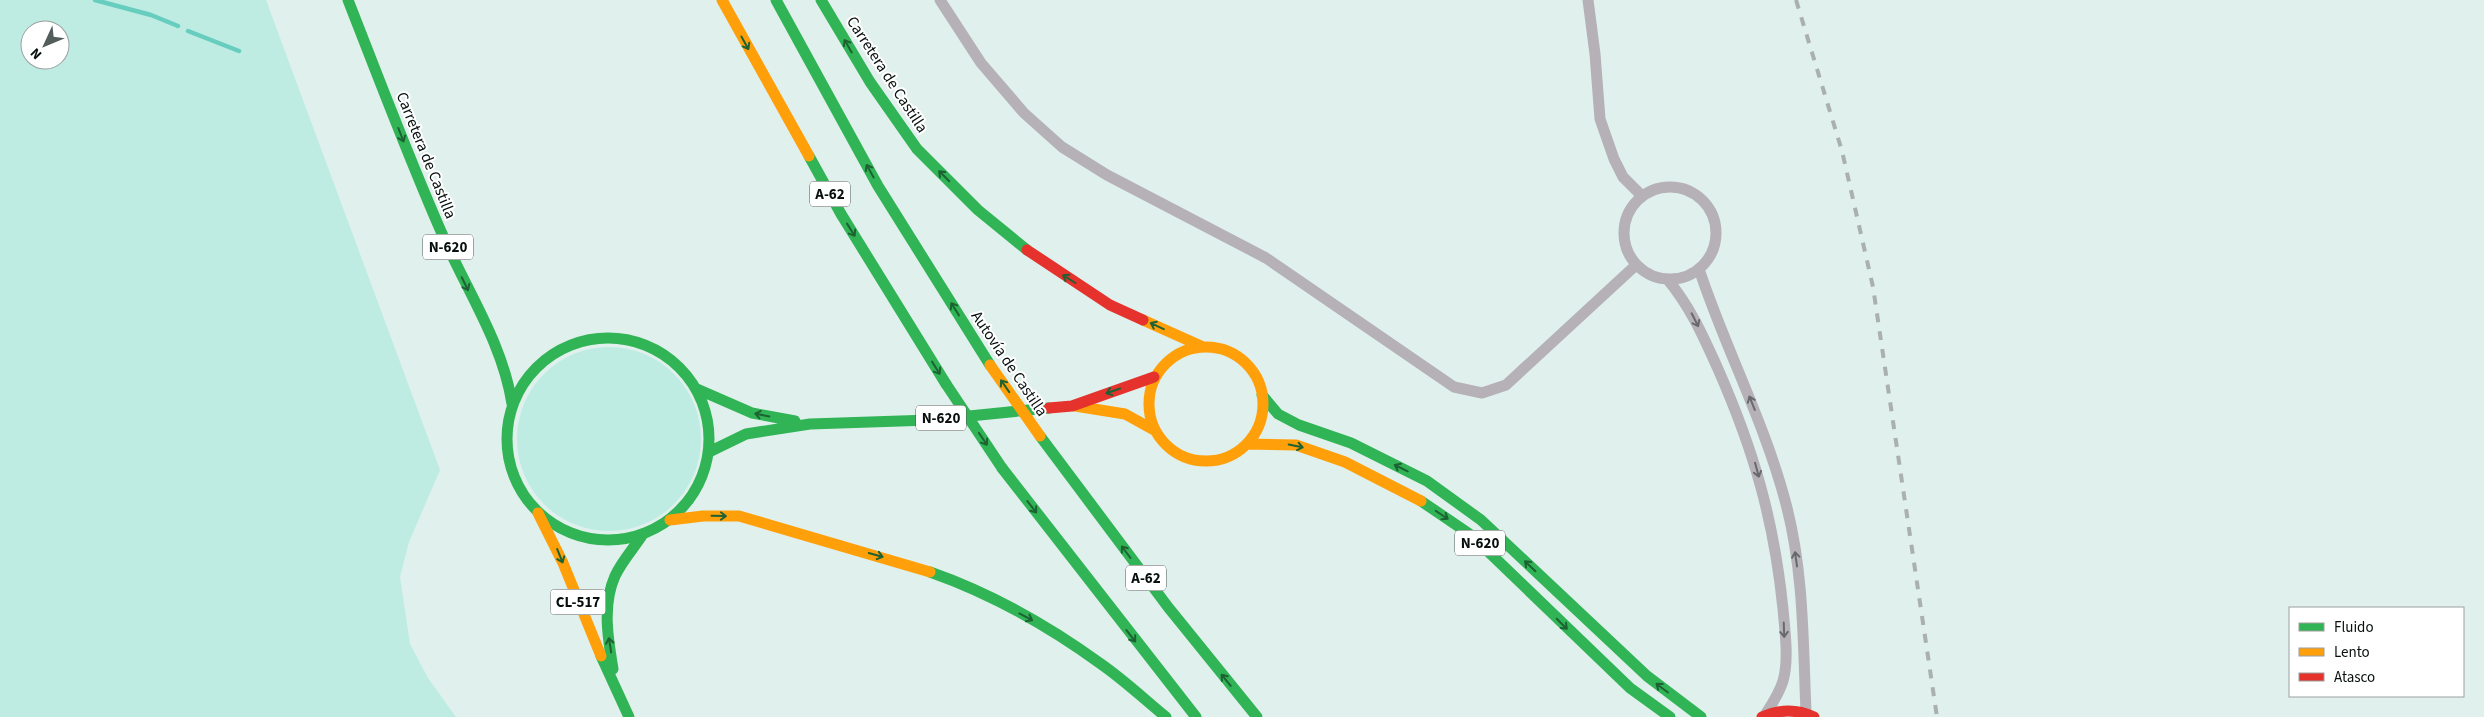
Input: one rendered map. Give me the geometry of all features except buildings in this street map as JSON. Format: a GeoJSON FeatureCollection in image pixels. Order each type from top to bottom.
{"type":"FeatureCollection","features":[{"type":"Feature","properties":{"kind":"main road","name":"Carretera de Castilla"},"geometry":{"type":"LineString","coordinates":[[348,0],[457,269],[501,357],[510,385],[512,404]]}},
{"type":"Feature","properties":{"kind":"main road"},"geometry":{"type":"LineString","coordinates":[[355,0],[383,89]]}},
{"type":"Feature","properties":{"kind":"main road","name":"A-62"},"geometry":{"type":"LineString","coordinates":[[722,0],[841,214],[946,384],[1002,468],[1196,717]]}},
{"type":"Feature","properties":{"kind":"main road","name":"Autovía de Castilla"},"geometry":{"type":"LineString","coordinates":[[776,0],[878,186],[990,365],[1040,436],[1168,607],[1258,717]]}},
{"type":"Feature","properties":{"kind":"main road","name":"Carretera de Castilla"},"geometry":{"type":"LineString","coordinates":[[821,0],[870,82],[917,149],[978,210],[1037,258],[1110,305],[1202,346]]}},
{"type":"Feature","properties":{"kind":"main road","name":"N-620"},"geometry":{"type":"LineString","coordinates":[[612,337],[638,341],[661,352],[681,368],[697,389],[708,423],[709,452],[698,485],[689,501],[670,520],[643,534],[616,540],[588,539],[561,529],[538,513],[520,490],[509,462],[506,433],[512,404],[523,381],[540,362],[562,347],[586,339],[612,337]]}},
{"type":"Feature","properties":{"kind":"main road","name":"N-620"},"geometry":{"type":"LineString","coordinates":[[709,452],[746,434],[810,424],[930,420],[1072,406],[1154,377],[1174,355],[1202,346],[1218,348],[1241,359],[1257,378],[1262,395],[1260,421],[1247,444],[1229,456],[1208,462],[1186,458],[1168,447],[1154,430],[1124,414],[1072,406]]}},
{"type":"Feature","properties":{"kind":"main road","name":"N-620"},"geometry":{"type":"LineString","coordinates":[[1154,377],[1148,403],[1154,430]]}},
{"type":"Feature","properties":{"kind":"main road","name":"N-620"},"geometry":{"type":"LineString","coordinates":[[697,389],[752,413],[810,424]]}},
{"type":"Feature","properties":{"kind":"main road","name":"N-620"},"geometry":{"type":"LineString","coordinates":[[1262,395],[1278,414],[1299,425],[1351,443],[1427,481],[1481,520],[1646,676],[1701,717]]}},
{"type":"Feature","properties":{"kind":"main road","name":"N-620"},"geometry":{"type":"LineString","coordinates":[[1247,444],[1272,443],[1296,445],[1345,462],[1418,499],[1470,535],[1630,688],[1670,717]]}},
{"type":"Feature","properties":{"kind":"main road","name":"CL-517"},"geometry":{"type":"LineString","coordinates":[[538,513],[553,540],[617,693],[629,717]]}},
{"type":"Feature","properties":{"kind":"main road"},"geometry":{"type":"LineString","coordinates":[[670,520],[703,516],[739,516],[906,564],[955,581],[1030,619],[1101,664],[1166,717]]}},
{"type":"Feature","properties":{"kind":"main road","name":"CL-517"},"geometry":{"type":"LineString","coordinates":[[617,693],[608,634],[609,601],[613,583],[643,534]]}},
{"type":"Feature","properties":{"kind":"main road"},"geometry":{"type":"LineString","coordinates":[[1763,716],[1785,710],[1810,715]]}},
{"type":"Feature","properties":{"kind":"street"},"geometry":{"type":"LineString","coordinates":[[940,0],[981,63],[1024,113],[1062,147],[1107,175],[1266,258],[1454,387],[1482,393],[1506,385],[1636,265]]}},
{"type":"Feature","properties":{"kind":"street"},"geometry":{"type":"LineString","coordinates":[[1588,0],[1595,54],[1600,119],[1614,159],[1624,177],[1642,196]]}},
{"type":"Feature","properties":{"kind":"street"},"geometry":{"type":"LineString","coordinates":[[1671,187],[1686,190],[1700,198],[1710,210],[1715,224],[1716,240],[1711,254],[1699,269],[1691,275],[1668,280],[1648,274],[1636,265],[1628,252],[1624,229],[1625,222],[1632,208],[1642,196],[1656,189],[1671,187]]}},
{"type":"Feature","properties":{"kind":"street"},"geometry":{"type":"LineString","coordinates":[[1699,269],[1709,300],[1771,451],[1787,506],[1803,617],[1810,715]]}},
{"type":"Feature","properties":{"kind":"street"},"geometry":{"type":"LineString","coordinates":[[1668,280],[1686,301],[1732,400],[1754,458],[1768,510],[1778,565],[1785,655],[1784,679],[1778,694],[1763,716]]}},
{"type":"Feature","properties":{"kind":"green space"},"geometry":{"type":"Polygon","coordinates":[[[0,0],[266,0],[440,470],[409,542],[400,577],[410,644],[428,678],[456,717],[0,717],[0,0]]]}},
{"type":"Feature","properties":{"kind":"green space"},"geometry":{"type":"Polygon","coordinates":[[[609,347],[627,349],[644,354],[674,374],[694,404],[699,421],[701,439],[699,457],[694,474],[674,504],[644,524],[627,529],[609,531],[591,529],[574,524],[544,504],[524,474],[519,457],[517,439],[519,421],[524,404],[544,374],[574,354],[591,349],[609,347]]]}},
{"type":"Feature","properties":{"kind":"waterway"},"geometry":{"type":"LineString","coordinates":[[95,0],[151,15],[178,26]]}},
{"type":"Feature","properties":{"kind":"waterway"},"geometry":{"type":"LineString","coordinates":[[188,31],[239,51]]}},
{"type":"Feature","properties":{"kind":"railway"},"geometry":{"type":"LineString","coordinates":[[1796,0],[1842,151],[1873,287],[1937,717]]}},
{"type":"Feature","properties":{"kind":"traffic: fast"},"geometry":{"type":"LineString","coordinates":[[348,0],[430,207],[452,257],[493,339],[501,360],[512,404]]}},
{"type":"Feature","properties":{"kind":"traffic: fast"},"geometry":{"type":"LineString","coordinates":[[776,0],[878,186],[990,365]]}},
{"type":"Feature","properties":{"kind":"traffic: fast"},"geometry":{"type":"LineString","coordinates":[[821,0],[870,82],[917,149],[978,210],[1027,250]]}},
{"type":"Feature","properties":{"kind":"traffic: fast"},"geometry":{"type":"LineString","coordinates":[[809,156],[841,214],[946,384]]}},
{"type":"Feature","properties":{"kind":"traffic: fast"},"geometry":{"type":"LineString","coordinates":[[618,338],[628,339],[656,349],[680,367],[698,391],[702,400],[708,419],[709,439],[708,459],[702,478],[698,487],[680,511],[656,529],[647,533],[628,539],[598,540],[588,539],[560,529],[536,511],[518,487],[514,478],[508,459],[507,429],[508,419],[518,391],[536,367],[560,349],[569,345],[588,339],[618,338]]}},
{"type":"Feature","properties":{"kind":"traffic: fast"},"geometry":{"type":"LineString","coordinates":[[946,384],[1002,468]]}},
{"type":"Feature","properties":{"kind":"traffic: fast"},"geometry":{"type":"LineString","coordinates":[[697,389],[752,413],[795,421]]}},
{"type":"Feature","properties":{"kind":"traffic: fast"},"geometry":{"type":"LineString","coordinates":[[1262,395],[1278,414],[1299,425],[1351,443],[1427,481],[1481,520],[1647,676],[1701,717]]}},
{"type":"Feature","properties":{"kind":"traffic: fast"},"geometry":{"type":"LineString","coordinates":[[709,452],[746,434],[810,424],[930,420],[1049,408]]}},
{"type":"Feature","properties":{"kind":"traffic: fast"},"geometry":{"type":"LineString","coordinates":[[1040,436],[1168,607],[1257,717]]}},
{"type":"Feature","properties":{"kind":"traffic: fast"},"geometry":{"type":"LineString","coordinates":[[1002,468],[1196,717]]}},
{"type":"Feature","properties":{"kind":"traffic: fast"},"geometry":{"type":"LineString","coordinates":[[1421,501],[1471,535],[1630,688],[1670,717]]}},
{"type":"Feature","properties":{"kind":"traffic: fast"},"geometry":{"type":"LineString","coordinates":[[613,669],[607,622],[608,599],[615,576],[643,534]]}},
{"type":"Feature","properties":{"kind":"traffic: fast"},"geometry":{"type":"LineString","coordinates":[[930,572],[975,590],[1040,624],[1109,670],[1166,717]]}},
{"type":"Feature","properties":{"kind":"traffic: fast"},"geometry":{"type":"LineString","coordinates":[[601,656],[629,717]]}},
{"type":"Feature","properties":{"kind":"traffic: slow"},"geometry":{"type":"LineString","coordinates":[[722,0],[809,156]]}},
{"type":"Feature","properties":{"kind":"traffic: slow"},"geometry":{"type":"LineString","coordinates":[[1143,320],[1201,346]]}},
{"type":"Feature","properties":{"kind":"traffic: slow"},"geometry":{"type":"LineString","coordinates":[[1206,347],[1228,351],[1246,364],[1259,382],[1263,404],[1259,426],[1246,444],[1228,457],[1206,461],[1184,457],[1166,444],[1153,426],[1149,404],[1153,382],[1166,364],[1184,351],[1206,347]]}},
{"type":"Feature","properties":{"kind":"traffic: slow"},"geometry":{"type":"LineString","coordinates":[[990,365],[1040,436]]}},
{"type":"Feature","properties":{"kind":"traffic: slow"},"geometry":{"type":"LineString","coordinates":[[1075,406],[1125,414],[1154,430]]}},
{"type":"Feature","properties":{"kind":"traffic: slow"},"geometry":{"type":"LineString","coordinates":[[1247,444],[1296,445],[1345,462],[1421,501]]}},
{"type":"Feature","properties":{"kind":"traffic: slow"},"geometry":{"type":"LineString","coordinates":[[538,513],[563,563],[601,656]]}},
{"type":"Feature","properties":{"kind":"traffic: slow"},"geometry":{"type":"LineString","coordinates":[[670,520],[703,516],[739,516],[930,572]]}},
{"type":"Feature","properties":{"kind":"traffic: jam"},"geometry":{"type":"LineString","coordinates":[[1027,250],[1110,305],[1143,320]]}},
{"type":"Feature","properties":{"kind":"traffic: jam"},"geometry":{"type":"LineString","coordinates":[[1049,408],[1072,406],[1154,377]]}},
{"type":"Feature","properties":{"kind":"traffic: jam"},"geometry":{"type":"LineString","coordinates":[[1762,717],[1775,712],[1788,711],[1801,712],[1814,717]]}}]}
